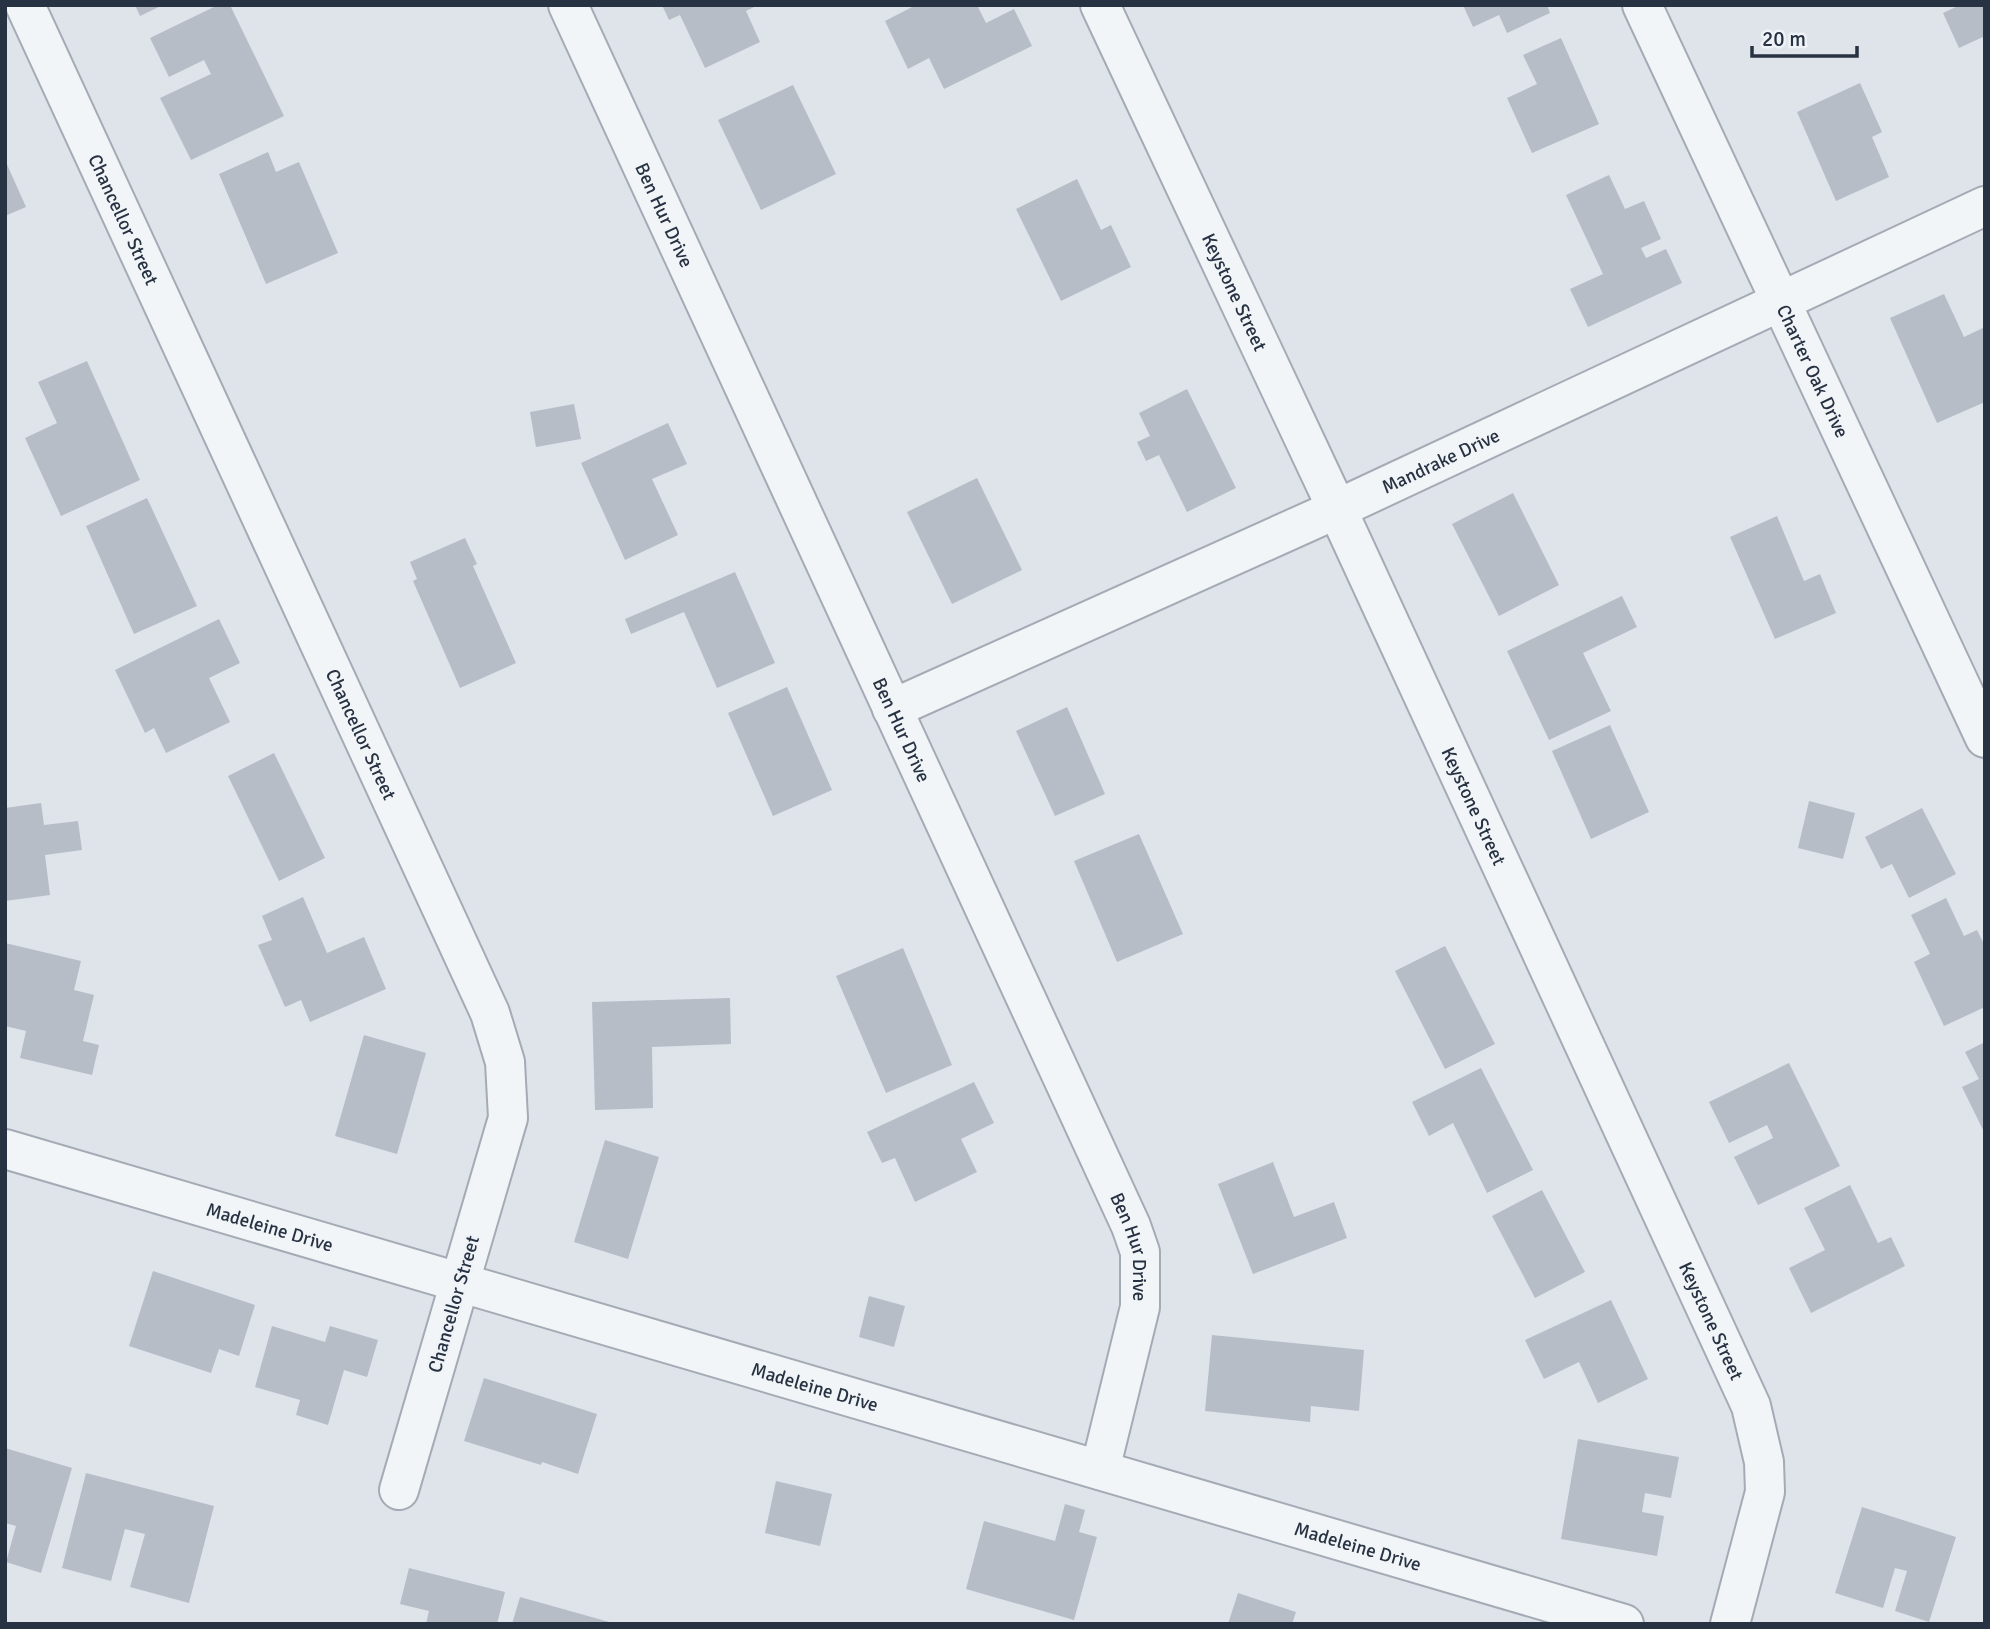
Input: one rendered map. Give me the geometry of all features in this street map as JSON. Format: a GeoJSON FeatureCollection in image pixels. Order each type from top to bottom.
{"type":"FeatureCollection","features":[{"type":"Feature","properties":{"kind":"street","name":"Chancellor Street"},"geometry":{"type":"LineString","coordinates":[[25,5],[490,1013],[505,1062],[508,1118],[399,1490]]}},
{"type":"Feature","properties":{"kind":"street","name":"Ben Hur Drive"},"geometry":{"type":"LineString","coordinates":[[568,5],[1131,1226],[1140,1252],[1140,1307],[1100,1469]]}},
{"type":"Feature","properties":{"kind":"street","name":"Keystone Street"},"geometry":{"type":"LineString","coordinates":[[1100,5],[1337,509],[1751,1406],[1764,1462],[1765,1492],[1730,1624]]}},
{"type":"Feature","properties":{"kind":"street","name":"Charter Oak Drive"},"geometry":{"type":"LineString","coordinates":[[1642,5],[1985,738]]}},
{"type":"Feature","properties":{"kind":"street","name":"Mandrake Drive"},"geometry":{"type":"LineString","coordinates":[[892,709],[1337,509],[1985,206]]}},
{"type":"Feature","properties":{"kind":"street","name":"Madeleine Drive"},"geometry":{"type":"LineString","coordinates":[[5,1149],[1624,1624]]}},
{"type":"Feature","properties":{"kind":"building"},"geometry":{"type":"Polygon","coordinates":[[[135,5],[163,5],[140,16],[135,5]]]}},
{"type":"Feature","properties":{"kind":"building"},"geometry":{"type":"Polygon","coordinates":[[[218,5],[230,5],[284,116],[191,160],[160,98],[211,74],[204,60],[169,77],[150,38],[218,5]]]}},
{"type":"Feature","properties":{"kind":"building"},"geometry":{"type":"Polygon","coordinates":[[[662,5],[758,5],[746,11],[760,42],[705,68],[680,15],[669,20],[662,5]]]}},
{"type":"Feature","properties":{"kind":"building"},"geometry":{"type":"Polygon","coordinates":[[[916,5],[977,5],[986,23],[1014,9],[1032,46],[944,89],[929,58],[908,69],[885,21],[916,5]]]}},
{"type":"Feature","properties":{"kind":"building"},"geometry":{"type":"Polygon","coordinates":[[[1463,5],[1547,5],[1550,13],[1507,33],[1499,15],[1473,27],[1463,5]]]}},
{"type":"Feature","properties":{"kind":"building"},"geometry":{"type":"Polygon","coordinates":[[[1960,5],[1982,5],[1985,11],[1985,36],[1959,48],[1943,13],[1960,5]]]}},
{"type":"Feature","properties":{"kind":"building"},"geometry":{"type":"Polygon","coordinates":[[[1561,38],[1599,124],[1532,153],[1507,98],[1537,84],[1523,55],[1561,38]]]}},
{"type":"Feature","properties":{"kind":"building"},"geometry":{"type":"Polygon","coordinates":[[[1860,83],[1882,132],[1872,137],[1889,177],[1836,201],[1797,112],[1860,83]]]}},
{"type":"Feature","properties":{"kind":"building"},"geometry":{"type":"Polygon","coordinates":[[[793,85],[836,174],[761,210],[718,120],[793,85]]]}},
{"type":"Feature","properties":{"kind":"building"},"geometry":{"type":"Polygon","coordinates":[[[268,152],[276,172],[299,162],[338,253],[266,284],[219,174],[268,152]]]}},
{"type":"Feature","properties":{"kind":"building"},"geometry":{"type":"Polygon","coordinates":[[[5,160],[26,207],[5,216],[5,160]]]}},
{"type":"Feature","properties":{"kind":"building"},"geometry":{"type":"Polygon","coordinates":[[[1609,175],[1625,209],[1644,201],[1661,239],[1641,248],[1646,258],[1666,249],[1682,283],[1588,327],[1570,289],[1603,274],[1566,195],[1609,175]]]}},
{"type":"Feature","properties":{"kind":"building"},"geometry":{"type":"Polygon","coordinates":[[[1077,179],[1101,230],[1111,225],[1131,267],[1061,301],[1016,209],[1077,179]]]}},
{"type":"Feature","properties":{"kind":"building"},"geometry":{"type":"Polygon","coordinates":[[[1944,294],[1964,337],[1985,327],[1985,402],[1937,423],[1890,318],[1944,294]]]}},
{"type":"Feature","properties":{"kind":"building"},"geometry":{"type":"Polygon","coordinates":[[[87,361],[140,480],[61,516],[25,438],[57,423],[38,382],[87,361]]]}},
{"type":"Feature","properties":{"kind":"building"},"geometry":{"type":"Polygon","coordinates":[[[1187,389],[1236,488],[1187,512],[1159,455],[1146,461],[1137,442],[1150,436],[1139,413],[1187,389]]]}},
{"type":"Feature","properties":{"kind":"building"},"geometry":{"type":"Polygon","coordinates":[[[574,404],[581,439],[536,447],[530,412],[574,404]]]}},
{"type":"Feature","properties":{"kind":"building"},"geometry":{"type":"Polygon","coordinates":[[[668,423],[687,464],[652,479],[678,535],[625,560],[581,463],[668,423]]]}},
{"type":"Feature","properties":{"kind":"building"},"geometry":{"type":"Polygon","coordinates":[[[977,478],[1022,570],[952,604],[907,512],[977,478]]]}},
{"type":"Feature","properties":{"kind":"building"},"geometry":{"type":"Polygon","coordinates":[[[1513,493],[1559,585],[1499,616],[1452,524],[1513,493]]]}},
{"type":"Feature","properties":{"kind":"building"},"geometry":{"type":"Polygon","coordinates":[[[147,498],[197,606],[134,634],[86,526],[147,498]]]}},
{"type":"Feature","properties":{"kind":"building"},"geometry":{"type":"Polygon","coordinates":[[[1777,516],[1804,581],[1820,574],[1836,613],[1775,639],[1730,537],[1777,516]]]}},
{"type":"Feature","properties":{"kind":"building"},"geometry":{"type":"Polygon","coordinates":[[[465,538],[477,564],[473,566],[516,663],[460,688],[413,581],[417,579],[410,562],[465,538]]]}},
{"type":"Feature","properties":{"kind":"building"},"geometry":{"type":"Polygon","coordinates":[[[735,572],[775,663],[717,688],[684,612],[631,634],[625,619],[735,572]]]}},
{"type":"Feature","properties":{"kind":"building"},"geometry":{"type":"Polygon","coordinates":[[[1622,596],[1637,627],[1583,653],[1611,711],[1549,740],[1507,651],[1622,596]]]}},
{"type":"Feature","properties":{"kind":"building"},"geometry":{"type":"Polygon","coordinates":[[[219,619],[240,663],[209,678],[230,722],[166,753],[154,728],[145,733],[115,670],[219,619]]]}},
{"type":"Feature","properties":{"kind":"building"},"geometry":{"type":"Polygon","coordinates":[[[787,687],[832,790],[773,816],[728,713],[787,687]]]}},
{"type":"Feature","properties":{"kind":"building"},"geometry":{"type":"Polygon","coordinates":[[[1067,707],[1105,794],[1055,816],[1016,731],[1067,707]]]}},
{"type":"Feature","properties":{"kind":"building"},"geometry":{"type":"Polygon","coordinates":[[[1610,725],[1649,812],[1591,839],[1552,751],[1610,725]]]}},
{"type":"Feature","properties":{"kind":"building"},"geometry":{"type":"Polygon","coordinates":[[[274,753],[325,858],[279,881],[228,776],[274,753]]]}},
{"type":"Feature","properties":{"kind":"building"},"geometry":{"type":"Polygon","coordinates":[[[1809,801],[1855,813],[1843,859],[1798,848],[1809,801]]]}},
{"type":"Feature","properties":{"kind":"building"},"geometry":{"type":"Polygon","coordinates":[[[41,803],[44,825],[78,821],[82,850],[45,855],[50,895],[5,901],[5,808],[41,803]]]}},
{"type":"Feature","properties":{"kind":"building"},"geometry":{"type":"Polygon","coordinates":[[[1922,808],[1956,874],[1909,898],[1892,864],[1881,869],[1865,837],[1922,808]]]}},
{"type":"Feature","properties":{"kind":"building"},"geometry":{"type":"Polygon","coordinates":[[[1139,834],[1183,934],[1117,962],[1074,861],[1139,834]]]}},
{"type":"Feature","properties":{"kind":"building"},"geometry":{"type":"Polygon","coordinates":[[[303,897],[327,953],[364,937],[386,989],[310,1022],[301,1000],[285,1007],[258,945],[272,940],[262,916],[303,897]]]}},
{"type":"Feature","properties":{"kind":"building"},"geometry":{"type":"Polygon","coordinates":[[[1946,898],[1964,936],[1977,930],[1985,946],[1985,1007],[1944,1026],[1914,962],[1930,954],[1911,915],[1946,898]]]}},
{"type":"Feature","properties":{"kind":"building"},"geometry":{"type":"Polygon","coordinates":[[[5,943],[81,961],[74,990],[94,995],[83,1041],[99,1045],[92,1075],[20,1058],[26,1031],[5,1026],[5,943]]]}},
{"type":"Feature","properties":{"kind":"building"},"geometry":{"type":"Polygon","coordinates":[[[1445,946],[1495,1044],[1445,1069],[1395,971],[1445,946]]]}},
{"type":"Feature","properties":{"kind":"building"},"geometry":{"type":"Polygon","coordinates":[[[903,948],[952,1065],[886,1093],[836,976],[903,948]]]}},
{"type":"Feature","properties":{"kind":"building"},"geometry":{"type":"Polygon","coordinates":[[[730,998],[731,1044],[652,1047],[653,1108],[595,1110],[592,1002],[730,998]]]}},
{"type":"Feature","properties":{"kind":"building"},"geometry":{"type":"Polygon","coordinates":[[[364,1035],[426,1053],[397,1154],[335,1136],[364,1035]]]}},
{"type":"Feature","properties":{"kind":"building"},"geometry":{"type":"Polygon","coordinates":[[[1985,1042],[1985,1134],[1962,1087],[1979,1079],[1965,1052],[1985,1042]]]}},
{"type":"Feature","properties":{"kind":"building"},"geometry":{"type":"Polygon","coordinates":[[[1789,1063],[1840,1166],[1758,1205],[1734,1157],[1773,1138],[1767,1125],[1729,1143],[1709,1102],[1789,1063]]]}},
{"type":"Feature","properties":{"kind":"building"},"geometry":{"type":"Polygon","coordinates":[[[1481,1068],[1533,1170],[1487,1193],[1453,1123],[1429,1136],[1412,1102],[1481,1068]]]}},
{"type":"Feature","properties":{"kind":"building"},"geometry":{"type":"Polygon","coordinates":[[[974,1082],[994,1123],[961,1139],[977,1172],[915,1202],[895,1158],[882,1163],[867,1132],[974,1082]]]}},
{"type":"Feature","properties":{"kind":"building"},"geometry":{"type":"Polygon","coordinates":[[[605,1140],[659,1157],[628,1259],[574,1242],[605,1140]]]}},
{"type":"Feature","properties":{"kind":"building"},"geometry":{"type":"Polygon","coordinates":[[[1273,1162],[1294,1217],[1334,1202],[1347,1238],[1253,1274],[1218,1184],[1273,1162]]]}},
{"type":"Feature","properties":{"kind":"building"},"geometry":{"type":"Polygon","coordinates":[[[1850,1185],[1878,1243],[1891,1237],[1905,1266],[1811,1313],[1789,1268],[1825,1250],[1804,1208],[1850,1185]]]}},
{"type":"Feature","properties":{"kind":"building"},"geometry":{"type":"Polygon","coordinates":[[[1542,1190],[1585,1272],[1535,1298],[1492,1216],[1542,1190]]]}},
{"type":"Feature","properties":{"kind":"building"},"geometry":{"type":"Polygon","coordinates":[[[153,1271],[255,1305],[239,1356],[219,1349],[211,1373],[129,1346],[153,1271]]]}},
{"type":"Feature","properties":{"kind":"building"},"geometry":{"type":"Polygon","coordinates":[[[869,1296],[905,1306],[894,1347],[859,1337],[869,1296]]]}},
{"type":"Feature","properties":{"kind":"building"},"geometry":{"type":"Polygon","coordinates":[[[1611,1300],[1648,1379],[1598,1403],[1579,1362],[1544,1379],[1525,1340],[1611,1300]]]}},
{"type":"Feature","properties":{"kind":"building"},"geometry":{"type":"Polygon","coordinates":[[[272,1326],[325,1342],[330,1326],[378,1340],[367,1377],[344,1370],[328,1425],[296,1415],[300,1400],[255,1387],[272,1326]]]}},
{"type":"Feature","properties":{"kind":"building"},"geometry":{"type":"Polygon","coordinates":[[[1212,1335],[1364,1350],[1359,1411],[1311,1406],[1310,1422],[1205,1411],[1212,1335]]]}},
{"type":"Feature","properties":{"kind":"building"},"geometry":{"type":"Polygon","coordinates":[[[484,1378],[597,1414],[578,1474],[464,1441],[484,1378]]]}},
{"type":"Feature","properties":{"kind":"building"},"geometry":{"type":"Polygon","coordinates":[[[1578,1439],[1679,1457],[1671,1498],[1645,1493],[1642,1512],[1664,1516],[1657,1556],[1561,1539],[1578,1439]]]}},
{"type":"Feature","properties":{"kind":"building"},"geometry":{"type":"Polygon","coordinates":[[[5,1448],[72,1468],[41,1573],[6,1562],[16,1526],[5,1523],[5,1448]]]}},
{"type":"Feature","properties":{"kind":"building"},"geometry":{"type":"Polygon","coordinates":[[[86,1473],[214,1506],[189,1603],[130,1587],[145,1534],[125,1529],[111,1581],[62,1568],[86,1473]]]}},
{"type":"Feature","properties":{"kind":"building"},"geometry":{"type":"Polygon","coordinates":[[[776,1481],[832,1494],[820,1546],[765,1533],[776,1481]]]}},
{"type":"Feature","properties":{"kind":"building"},"geometry":{"type":"Polygon","coordinates":[[[1065,1504],[1085,1510],[1079,1532],[1097,1537],[1074,1620],[966,1589],[984,1521],[1055,1541],[1065,1504]]]}},
{"type":"Feature","properties":{"kind":"building"},"geometry":{"type":"Polygon","coordinates":[[[1862,1507],[1956,1537],[1929,1622],[1895,1611],[1907,1571],[1895,1568],[1883,1608],[1835,1593],[1862,1507]]]}},
{"type":"Feature","properties":{"kind":"building"},"geometry":{"type":"Polygon","coordinates":[[[409,1568],[505,1592],[497,1624],[426,1624],[429,1611],[400,1604],[409,1568]]]}},
{"type":"Feature","properties":{"kind":"building"},"geometry":{"type":"Polygon","coordinates":[[[1238,1593],[1296,1612],[1292,1624],[1228,1624],[1238,1593]]]}},
{"type":"Feature","properties":{"kind":"building"},"geometry":{"type":"Polygon","coordinates":[[[520,1597],[613,1623],[613,1624],[512,1624],[520,1597]]]}}]}
